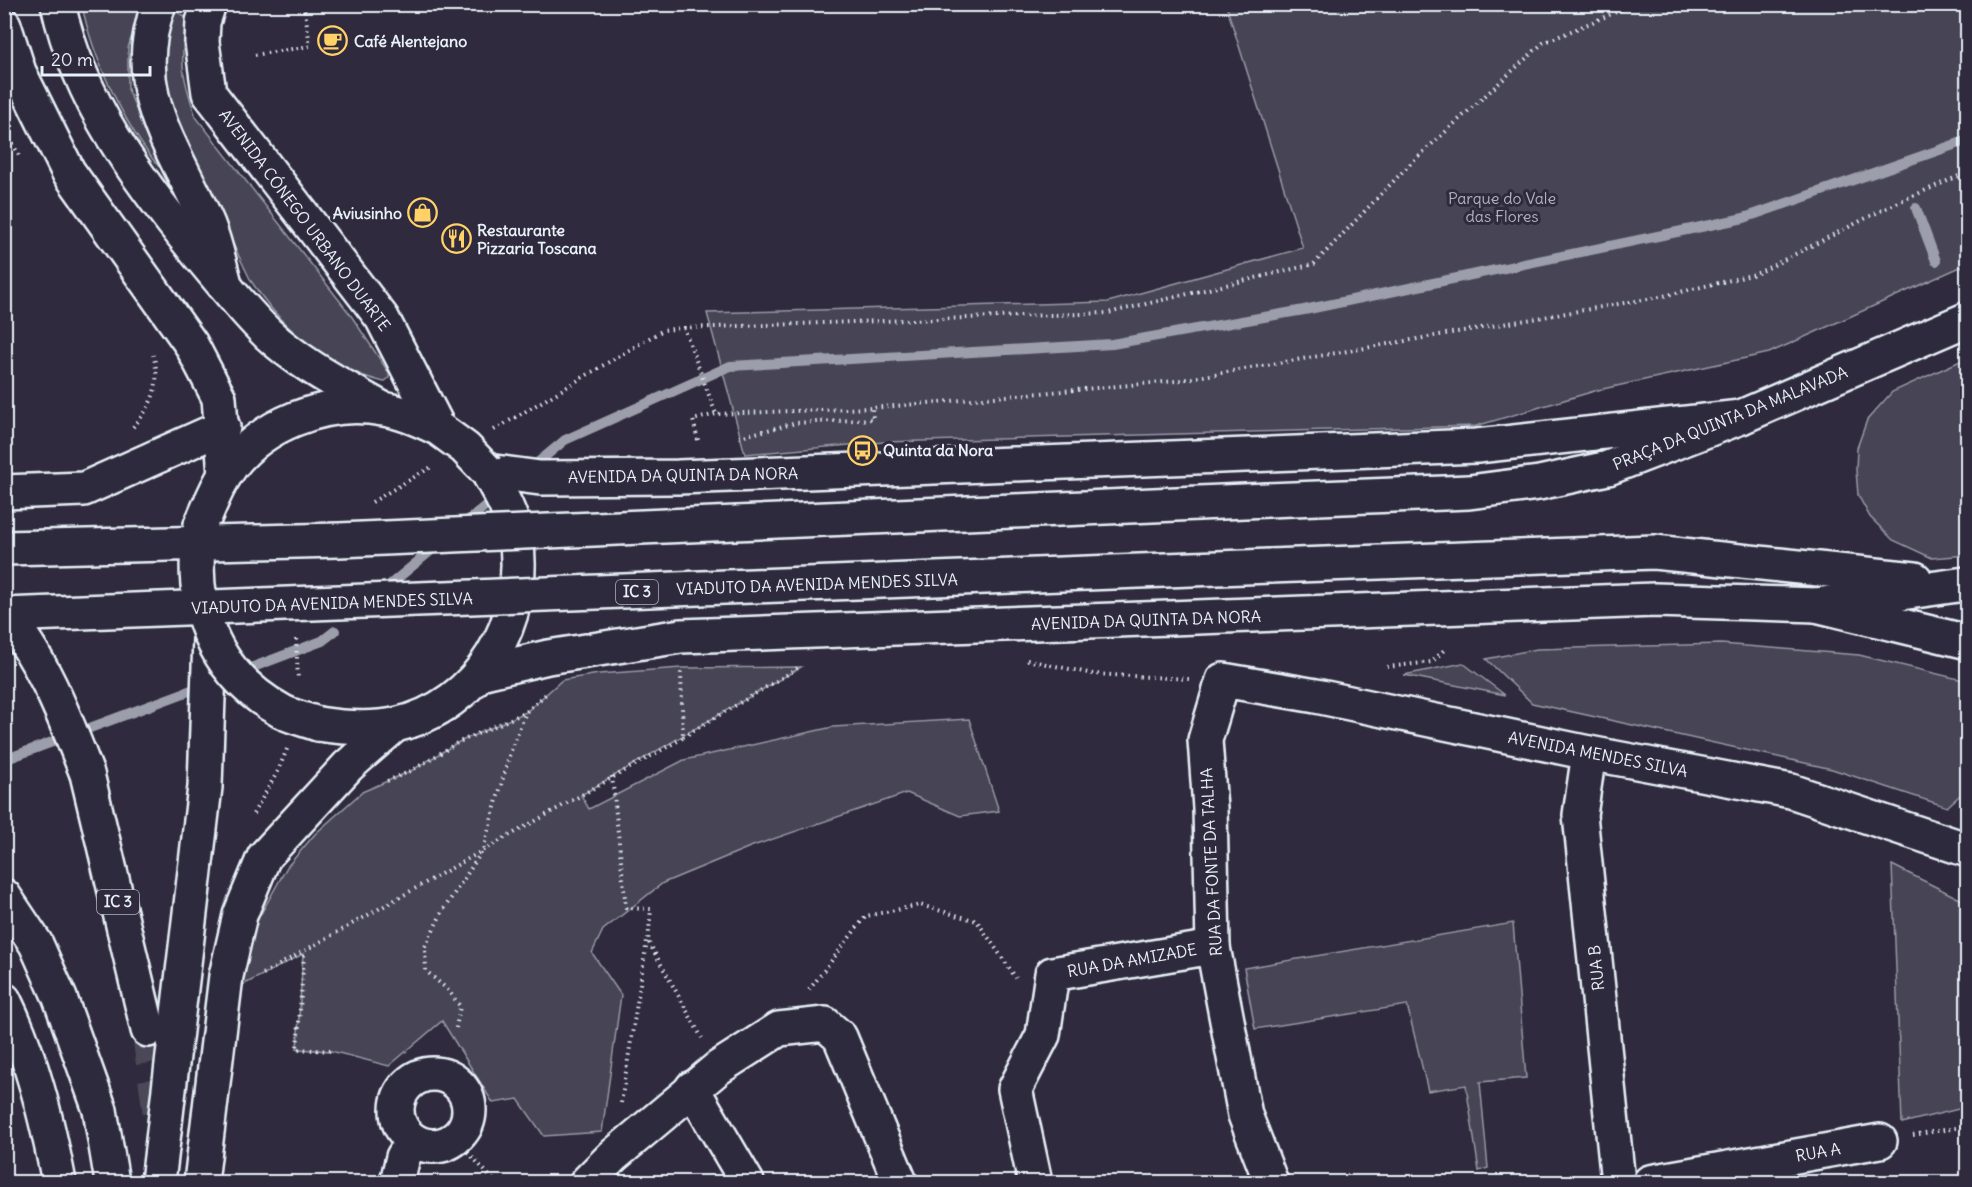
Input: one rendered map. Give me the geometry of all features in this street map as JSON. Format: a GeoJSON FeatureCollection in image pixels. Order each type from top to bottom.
{"type":"FeatureCollection","features":[{"type":"Feature","properties":{"kind":"main road"},"geometry":{"type":"LineString","coordinates":[[58,4],[63,27],[87,89],[115,144],[159,206],[268,334],[323,375],[381,408]]}},
{"type":"Feature","properties":{"kind":"main road"},"geometry":{"type":"LineString","coordinates":[[159,4],[151,27],[146,63],[156,114],[209,227],[226,287]]}},
{"type":"Feature","properties":{"kind":"main road","name":"AVENIDA CÓNEGO URBANO DUARTE"},"geometry":{"type":"LineString","coordinates":[[209,4],[203,22],[202,42],[209,93],[382,318],[439,429]]}},
{"type":"Feature","properties":{"kind":"main road"},"geometry":{"type":"LineString","coordinates":[[4,25],[18,72],[68,171],[191,345],[219,398],[225,474]]}},
{"type":"Feature","properties":{"kind":"main road","name":"PRAÇA DA QUINTA DA MALAVADA"},"geometry":{"type":"LineString","coordinates":[[4,548],[339,540],[1469,492],[1539,483],[1608,468],[1741,417],[1968,319]]}},
{"type":"Feature","properties":{"kind":"main road"},"geometry":{"type":"LineString","coordinates":[[352,406],[381,408],[411,415],[439,429],[465,448],[487,471],[505,501],[516,535],[519,564],[517,594],[510,622],[497,649],[480,673],[442,706],[395,725],[356,729],[318,724],[284,712],[254,692],[229,667],[210,637],[201,609],[195,582],[195,553],[201,525],[225,474],[260,439],[294,419],[322,410],[352,406]]}},
{"type":"Feature","properties":{"kind":"main road","name":"AVENIDA DA QUINTA DA NORA"},"geometry":{"type":"LineString","coordinates":[[487,471],[540,478],[647,478],[1477,446],[1741,417]]}},
{"type":"Feature","properties":{"kind":"main road"},"geometry":{"type":"LineString","coordinates":[[4,492],[84,489],[223,427]]}},
{"type":"Feature","properties":{"kind":"main road"},"geometry":{"type":"LineString","coordinates":[[4,533],[66,537],[134,534],[201,525]]}},
{"type":"Feature","properties":{"kind":"main road","name":"VIADUTO DA AVENIDA MENDES SILVA"},"geometry":{"type":"LineString","coordinates":[[4,614],[1654,552],[1966,584]]}},
{"type":"Feature","properties":{"kind":"main road"},"geometry":{"type":"LineString","coordinates":[[1816,605],[1966,584]]}},
{"type":"Feature","properties":{"kind":"main road","name":"AVENIDA DA QUINTA DA NORA"},"geometry":{"type":"LineString","coordinates":[[480,673],[548,657],[681,636],[1654,600],[1816,605]]}},
{"type":"Feature","properties":{"kind":"main road"},"geometry":{"type":"LineString","coordinates":[[1816,605],[1968,642]]}},
{"type":"Feature","properties":{"kind":"main road","name":"IC 3"},"geometry":{"type":"LineString","coordinates":[[4,614],[28,646],[63,713],[87,774],[163,1027]]}},
{"type":"Feature","properties":{"kind":"main road"},"geometry":{"type":"LineString","coordinates":[[158,1182],[163,1027],[205,787],[210,637]]}},
{"type":"Feature","properties":{"kind":"main road","name":"AVENIDA MENDES SILVA"},"geometry":{"type":"LineString","coordinates":[[1223,680],[1316,696],[1589,753],[1791,791],[1968,850]]}},
{"type":"Feature","properties":{"kind":"main road","name":"RUA DA FONTE DA TALHA"},"geometry":{"type":"LineString","coordinates":[[1223,680],[1205,740],[1210,808],[1213,947],[1245,1115],[1271,1182]]}},
{"type":"Feature","properties":{"kind":"main road"},"geometry":{"type":"LineString","coordinates":[[201,1182],[226,976],[240,915],[264,856],[348,766],[395,725]]}},
{"type":"Feature","properties":{"kind":"main road","name":"RUA B"},"geometry":{"type":"LineString","coordinates":[[1589,753],[1580,815],[1618,1182]]}},
{"type":"Feature","properties":{"kind":"main road"},"geometry":{"type":"LineString","coordinates":[[4,896],[36,944],[60,998],[100,1110],[112,1182]]}},
{"type":"Feature","properties":{"kind":"main road","name":"RUA DA AMIZADE"},"geometry":{"type":"LineString","coordinates":[[1035,1182],[1015,1089],[1042,1035],[1052,974],[1213,947]]}},
{"type":"Feature","properties":{"kind":"main road"},"geometry":{"type":"LineString","coordinates":[[4,1000],[15,1021],[46,1117],[59,1182]]}},
{"type":"Feature","properties":{"kind":"main road"},"geometry":{"type":"LineString","coordinates":[[587,1182],[613,1156],[718,1068],[779,1029],[825,1024],[840,1037],[900,1182]]}},
{"type":"Feature","properties":{"kind":"main road"},"geometry":{"type":"LineString","coordinates":[[692,1088],[747,1182]]}},
{"type":"Feature","properties":{"kind":"main road"},"geometry":{"type":"LineString","coordinates":[[397,1182],[403,1157],[413,1141]]}},
{"type":"Feature","properties":{"kind":"main road","name":"RUA A"},"geometry":{"type":"LineString","coordinates":[[1650,1182],[1880,1141]]}},
{"type":"Feature","properties":{"kind":"path"},"geometry":{"type":"LineString","coordinates":[[255,55],[310,46],[304,4]]}},
{"type":"Feature","properties":{"kind":"path"},"geometry":{"type":"LineString","coordinates":[[684,328],[1108,313],[1314,264],[1409,165],[1543,43],[1635,4]]}},
{"type":"Feature","properties":{"kind":"path"},"geometry":{"type":"LineString","coordinates":[[8,134],[20,159]]}},
{"type":"Feature","properties":{"kind":"path"},"geometry":{"type":"LineString","coordinates":[[700,450],[693,420],[716,414],[873,408],[1175,381],[1659,297],[1756,274],[1894,204],[1968,172]]}},
{"type":"Feature","properties":{"kind":"path"},"geometry":{"type":"LineString","coordinates":[[132,428],[146,414],[155,393],[156,375],[152,351]]}},
{"type":"Feature","properties":{"kind":"path"},"geometry":{"type":"LineString","coordinates":[[694,351],[716,414]]}},
{"type":"Feature","properties":{"kind":"path"},"geometry":{"type":"LineString","coordinates":[[730,440],[795,423],[873,419],[873,408]]}},
{"type":"Feature","properties":{"kind":"path"},"geometry":{"type":"LineString","coordinates":[[296,628],[298,681]]}},
{"type":"Feature","properties":{"kind":"path"},"geometry":{"type":"LineString","coordinates":[[1387,667],[1431,662],[1444,650]]}},
{"type":"Feature","properties":{"kind":"path"},"geometry":{"type":"LineString","coordinates":[[1025,660],[1093,674],[1223,680]]}},
{"type":"Feature","properties":{"kind":"path"},"geometry":{"type":"LineString","coordinates":[[262,975],[304,954],[612,776],[683,738],[801,667]]}},
{"type":"Feature","properties":{"kind":"path"},"geometry":{"type":"LineString","coordinates":[[669,669],[681,668],[683,738]]}},
{"type":"Feature","properties":{"kind":"path"},"geometry":{"type":"LineString","coordinates":[[382,783],[411,771],[457,743],[526,712],[548,693]]}},
{"type":"Feature","properties":{"kind":"path"},"geometry":{"type":"LineString","coordinates":[[456,1028],[460,1006],[448,990],[426,971],[425,947],[442,912],[483,850],[510,753],[526,712]]}},
{"type":"Feature","properties":{"kind":"path"},"geometry":{"type":"LineString","coordinates":[[249,820],[278,771]]}},
{"type":"Feature","properties":{"kind":"path"},"geometry":{"type":"LineString","coordinates":[[612,776],[626,908],[651,909],[648,941],[613,1156]]}},
{"type":"Feature","properties":{"kind":"path"},"geometry":{"type":"LineString","coordinates":[[779,1029],[866,916],[920,905],[977,921],[1016,978],[1017,989]]}},
{"type":"Feature","properties":{"kind":"path"},"geometry":{"type":"LineString","coordinates":[[648,941],[718,1068]]}},
{"type":"Feature","properties":{"kind":"path"},"geometry":{"type":"LineString","coordinates":[[304,954],[297,1049],[331,1051]]}},
{"type":"Feature","properties":{"kind":"path"},"geometry":{"type":"LineString","coordinates":[[1880,1141],[1968,1126]]}},
{"type":"Feature","properties":{"kind":"path"},"geometry":{"type":"LineString","coordinates":[[468,1152],[495,1182]]}},
{"type":"Feature","properties":{"kind":"green space"},"geometry":{"type":"Polygon","coordinates":[[[82,5],[141,5],[128,48],[128,89],[159,167],[134,132],[112,90],[93,46],[82,5]]]}},
{"type":"Feature","properties":{"kind":"green space","name":"Parque do Vale das Flores"},"geometry":{"type":"Polygon","coordinates":[[[1226,5],[1967,5],[1967,264],[1769,353],[1598,390],[1476,426],[884,442],[745,454],[707,313],[1108,302],[1303,248],[1226,5]]]}},
{"type":"Feature","properties":{"kind":"green space"},"geometry":{"type":"Polygon","coordinates":[[[174,10],[187,18],[183,68],[196,117],[350,314],[389,373],[389,378],[384,382],[363,376],[325,357],[277,315],[251,281],[168,110],[160,58],[174,10]]]}},
{"type":"Feature","properties":{"kind":"green space"},"geometry":{"type":"Polygon","coordinates":[[[1967,358],[1967,555],[1932,558],[1893,540],[1870,517],[1858,495],[1857,448],[1867,420],[1892,392],[1967,358]]]}},
{"type":"Feature","properties":{"kind":"green space"},"geometry":{"type":"Polygon","coordinates":[[[1721,644],[1859,655],[1967,681],[1967,789],[1947,807],[1832,769],[1532,703],[1486,659],[1537,649],[1721,644]]]}},
{"type":"Feature","properties":{"kind":"green space"},"geometry":{"type":"Polygon","coordinates":[[[1463,663],[1505,695],[1404,675],[1463,663]]]}},
{"type":"Feature","properties":{"kind":"green space"},"geometry":{"type":"Polygon","coordinates":[[[801,667],[581,795],[589,809],[684,760],[833,727],[969,719],[999,811],[960,816],[907,793],[750,847],[663,883],[603,930],[592,953],[621,995],[602,1132],[544,1136],[518,1099],[493,1103],[442,1021],[389,1066],[331,1051],[297,1049],[303,954],[241,986],[257,921],[287,867],[315,834],[362,792],[411,771],[457,743],[526,712],[562,680],[599,674],[681,668],[801,667]]]}},
{"type":"Feature","properties":{"kind":"green space"},"geometry":{"type":"Polygon","coordinates":[[[1892,865],[1968,903],[1967,1107],[1902,1123],[1892,865]]]}},
{"type":"Feature","properties":{"kind":"green space"},"geometry":{"type":"Polygon","coordinates":[[[1513,923],[1526,1078],[1480,1082],[1488,1168],[1479,1171],[1466,1085],[1428,1091],[1407,1005],[1255,1029],[1244,968],[1513,923]]]}},
{"type":"Feature","properties":{"kind":"waterway"},"geometry":{"type":"LineString","coordinates":[[530,469],[565,440],[730,366],[1112,344],[1304,310],[1744,218],[1968,140]]}},
{"type":"Feature","properties":{"kind":"waterway"},"geometry":{"type":"LineString","coordinates":[[1916,208],[1936,261]]}},
{"type":"Feature","properties":{"kind":"waterway"},"geometry":{"type":"LineString","coordinates":[[460,527],[497,496]]}},
{"type":"Feature","properties":{"kind":"waterway"},"geometry":{"type":"LineString","coordinates":[[381,592],[439,544]]}},
{"type":"Feature","properties":{"kind":"waterway"},"geometry":{"type":"LineString","coordinates":[[240,672],[322,641],[335,631]]}},
{"type":"Feature","properties":{"kind":"waterway"},"geometry":{"type":"LineString","coordinates":[[4,760],[205,685]]}},
{"type":"Feature","properties":{"kind":"tunnel"},"geometry":{"type":"LineString","coordinates":[[148,1030],[160,1118]]}},
{"type":"Feature","properties":{"kind":"place","name":"Café Alentejano"},"geometry":{"type":"Point","coordinates":[333,41]}},
{"type":"Feature","properties":{"kind":"place","name":"Aviusinho"},"geometry":{"type":"Point","coordinates":[423,213]}},
{"type":"Feature","properties":{"kind":"place","name":"Restaurante Pizzaria Toscana"},"geometry":{"type":"Point","coordinates":[456,239]}},
{"type":"Feature","properties":{"kind":"place","name":"Quinta da Nora"},"geometry":{"type":"Point","coordinates":[862,450]}}]}
